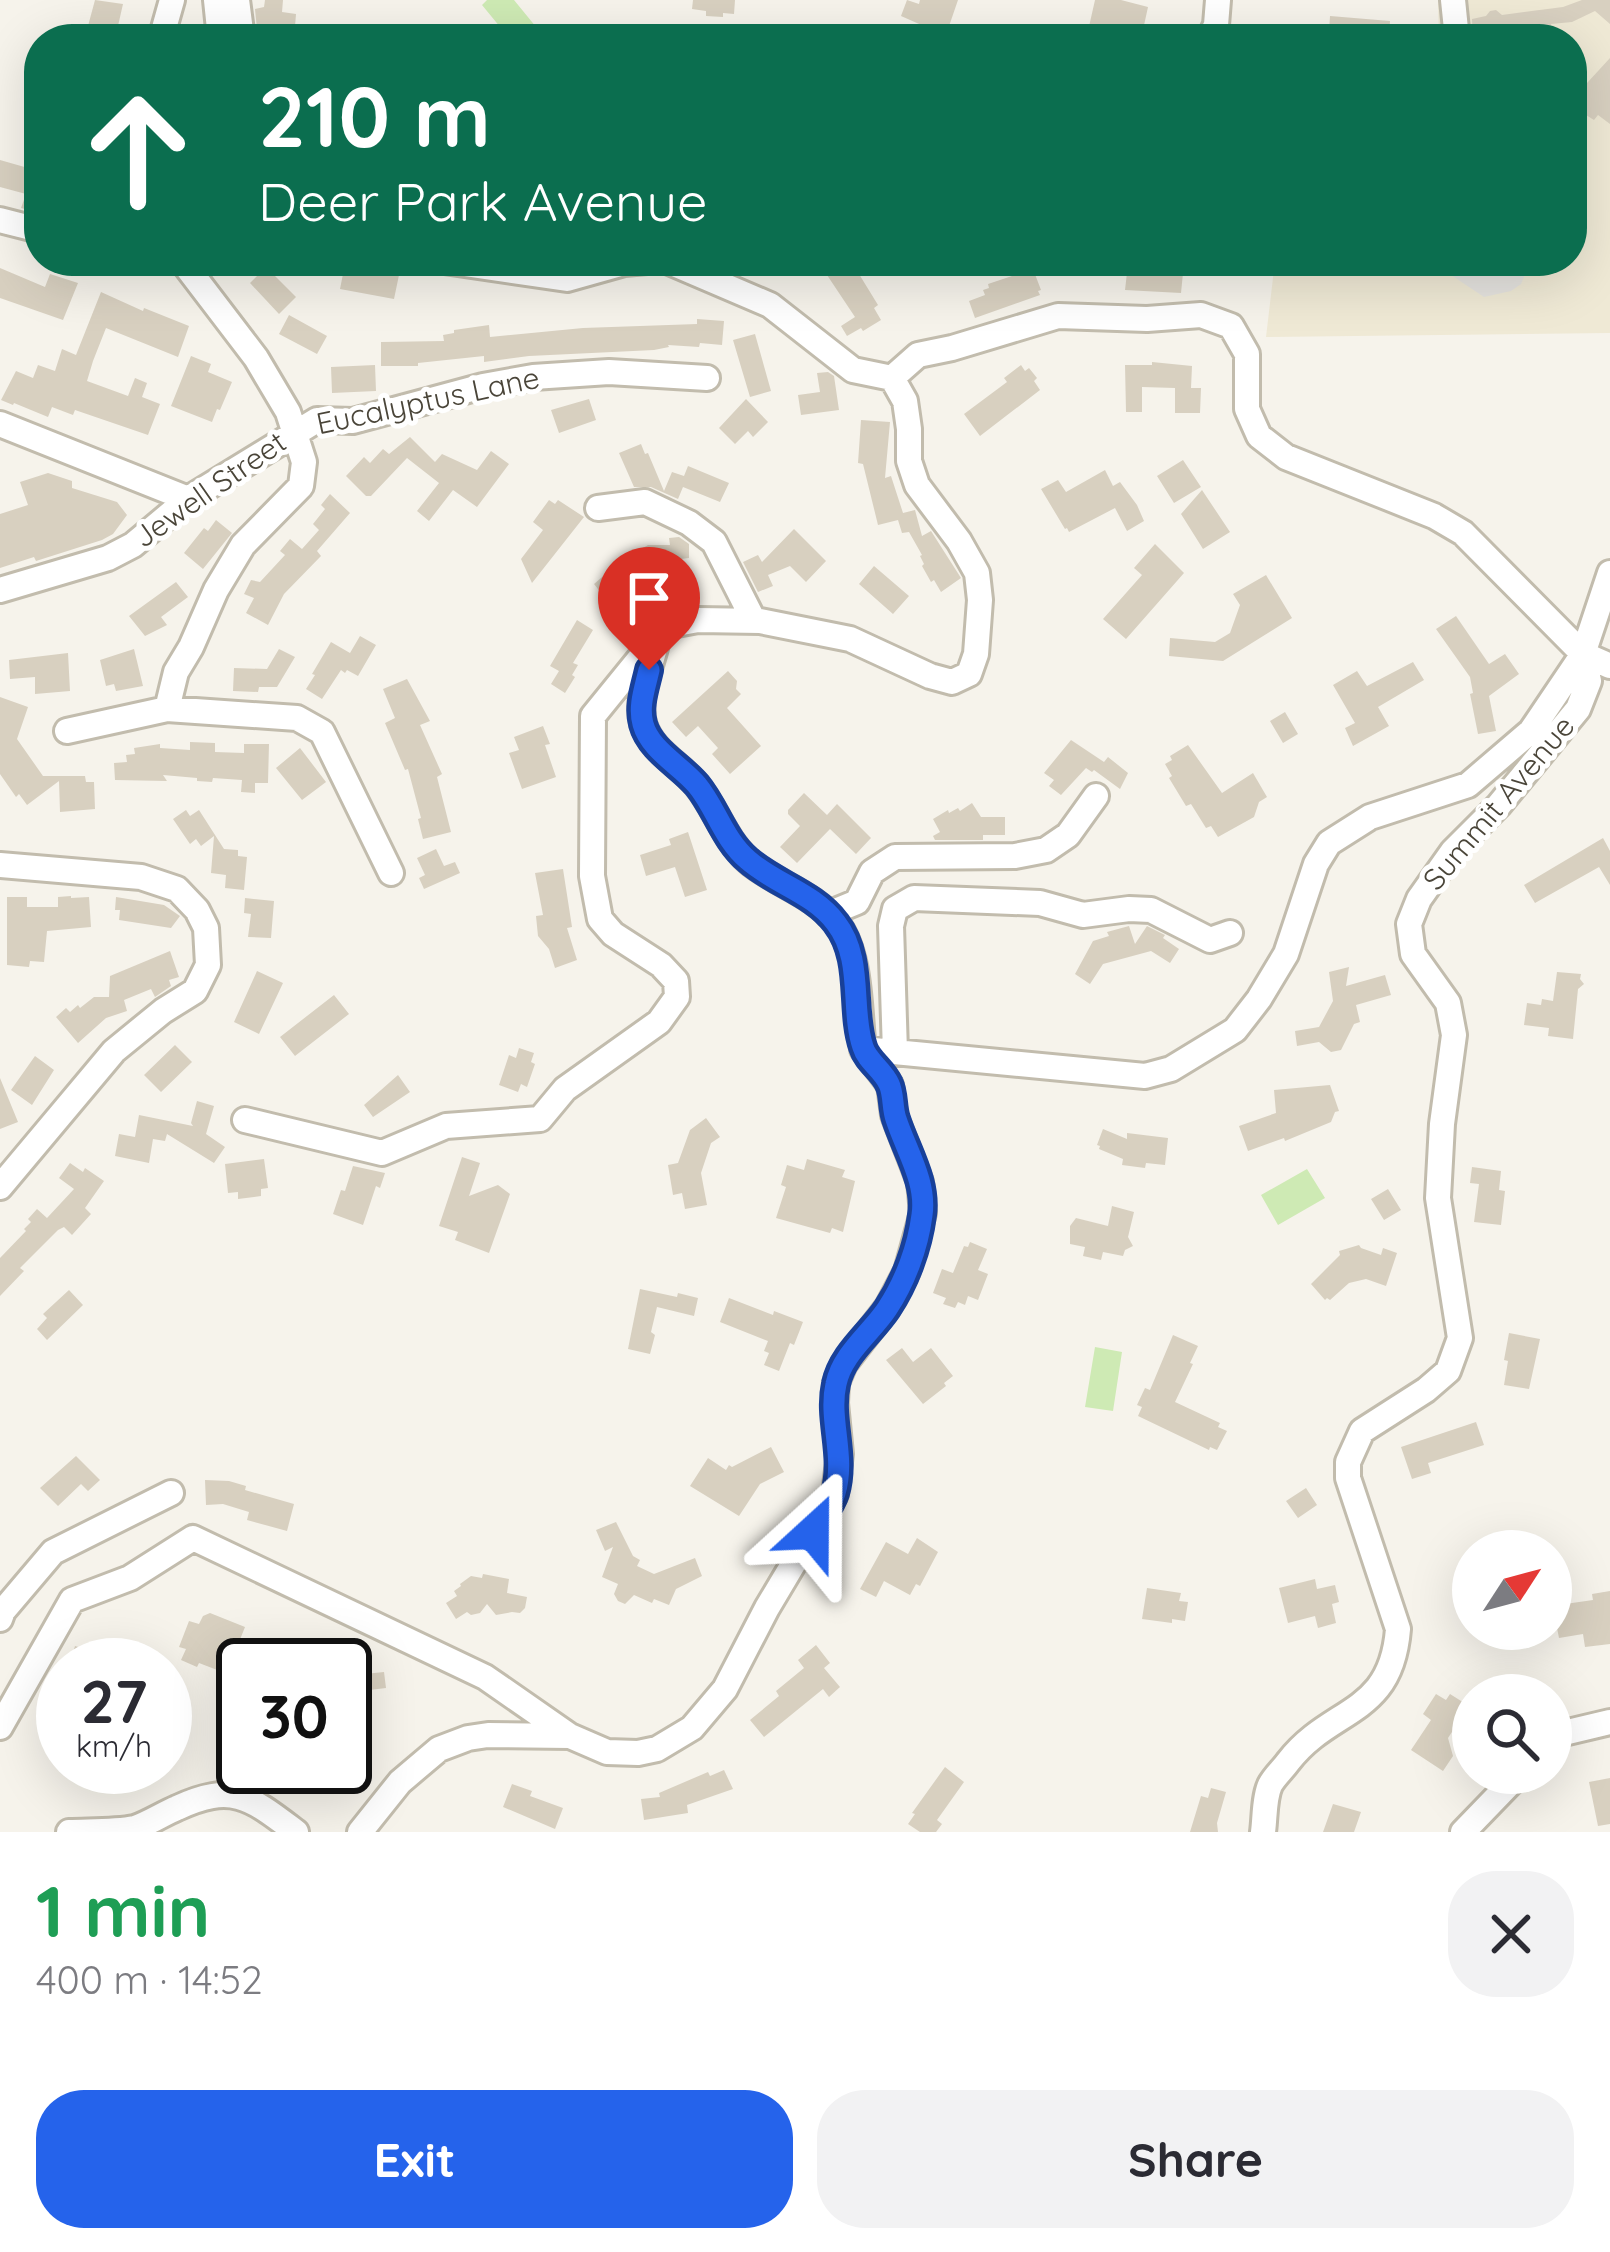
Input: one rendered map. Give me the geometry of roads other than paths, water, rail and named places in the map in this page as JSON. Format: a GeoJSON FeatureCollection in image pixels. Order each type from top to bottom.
{"type":"FeatureCollection","features":[{"type":"Feature","properties":{"kind":"street","name":"Jewell Street"},"geometry":{"type":"LineString","coordinates":[[0,590],[108,558],[188,499],[295,431],[256,358],[192,276]]}},
{"type":"Feature","properties":{"kind":"street"},"geometry":{"type":"LineString","coordinates":[[245,1120],[382,1153],[446,1126],[540,1119],[565,1089],[659,1022],[677,997],[676,981],[661,965],[613,934],[601,919],[592,876],[593,716],[671,625],[698,620],[754,621],[850,639],[952,682],[968,674],[976,655],[977,573],[917,485],[909,461],[905,401],[892,378],[853,370],[770,305],[702,276]]}},
{"type":"Feature","properties":{"kind":"street"},"geometry":{"type":"LineString","coordinates":[[892,378],[918,355],[1058,316],[1147,319],[1201,315],[1231,326],[1247,354],[1247,409],[1259,436],[1286,457],[1434,516],[1463,533],[1583,654],[1610,665]]}},
{"type":"Feature","properties":{"kind":"street","name":"Eucalyptus Lane"},"geometry":{"type":"LineString","coordinates":[[295,431],[317,420],[353,421],[533,376],[608,372],[707,378]]}},
{"type":"Feature","properties":{"kind":"street"},"geometry":{"type":"LineString","coordinates":[[0,424],[188,499]]}},
{"type":"Feature","properties":{"kind":"street"},"geometry":{"type":"LineString","coordinates":[[167,709],[176,672],[243,545],[301,486],[304,462],[295,431]]}},
{"type":"Feature","properties":{"kind":"street"},"geometry":{"type":"LineString","coordinates":[[598,508],[645,502],[688,523],[714,542],[754,621]]}},
{"type":"Feature","properties":{"kind":"street"},"geometry":{"type":"LineString","coordinates":[[863,1049],[1145,1076],[1171,1069],[1235,1030],[1286,954],[1316,864],[1330,843],[1370,817],[1468,785],[1531,731],[1583,654],[1610,573]]}},
{"type":"Feature","properties":{"kind":"street"},"geometry":{"type":"LineString","coordinates":[[0,1727],[71,1600],[130,1578],[193,1538],[484,1677],[570,1736],[607,1752],[658,1749],[692,1728],[724,1689],[835,1494],[840,1454],[836,1383],[907,1271],[923,1213],[920,1182],[894,1115],[890,1085],[863,1049],[847,941],[814,901],[743,857],[699,787],[653,743],[643,725],[641,705],[658,636]]}},
{"type":"Feature","properties":{"kind":"street","name":"Summit Avenue"},"geometry":{"type":"LineString","coordinates":[[1263,1832],[1270,1786],[1301,1745],[1374,1695],[1390,1671],[1397,1629],[1348,1478],[1348,1462],[1362,1431],[1448,1371],[1460,1338],[1438,1198],[1454,1035],[1448,1004],[1413,954],[1409,924],[1419,899],[1454,850],[1578,709],[1589,681],[1583,654]]}},
{"type":"Feature","properties":{"kind":"street"},"geometry":{"type":"LineString","coordinates":[[67,730],[167,709],[297,718],[322,732],[391,873]]}},
{"type":"Feature","properties":{"kind":"street"},"geometry":{"type":"LineString","coordinates":[[828,914],[857,902],[872,872],[895,857],[1015,856],[1046,850],[1068,835],[1096,796]]}},
{"type":"Feature","properties":{"kind":"street"},"geometry":{"type":"LineString","coordinates":[[0,865],[141,878],[177,889],[206,928],[208,965],[195,991],[114,1051],[0,1187]]}},
{"type":"Feature","properties":{"kind":"street"},"geometry":{"type":"LineString","coordinates":[[895,1052],[891,926],[895,909],[914,898],[1040,903],[1083,915],[1151,910],[1210,940],[1230,933]]}},
{"type":"Feature","properties":{"kind":"street"},"geometry":{"type":"LineString","coordinates":[[0,1619],[53,1552],[171,1492]]}},
{"type":"Feature","properties":{"kind":"street"},"geometry":{"type":"LineString","coordinates":[[1572,1731],[1610,1722]]}},
{"type":"Feature","properties":{"kind":"street"},"geometry":{"type":"LineString","coordinates":[[360,1832],[400,1782],[439,1749],[488,1735],[570,1736]]}},
{"type":"Feature","properties":{"kind":"street"},"geometry":{"type":"LineString","coordinates":[[1463,1832],[1500,1794]]}},
{"type":"Feature","properties":{"kind":"street"},"geometry":{"type":"LineString","coordinates":[[69,1832],[132,1829],[218,1795],[258,1803],[296,1832]]}}]}
